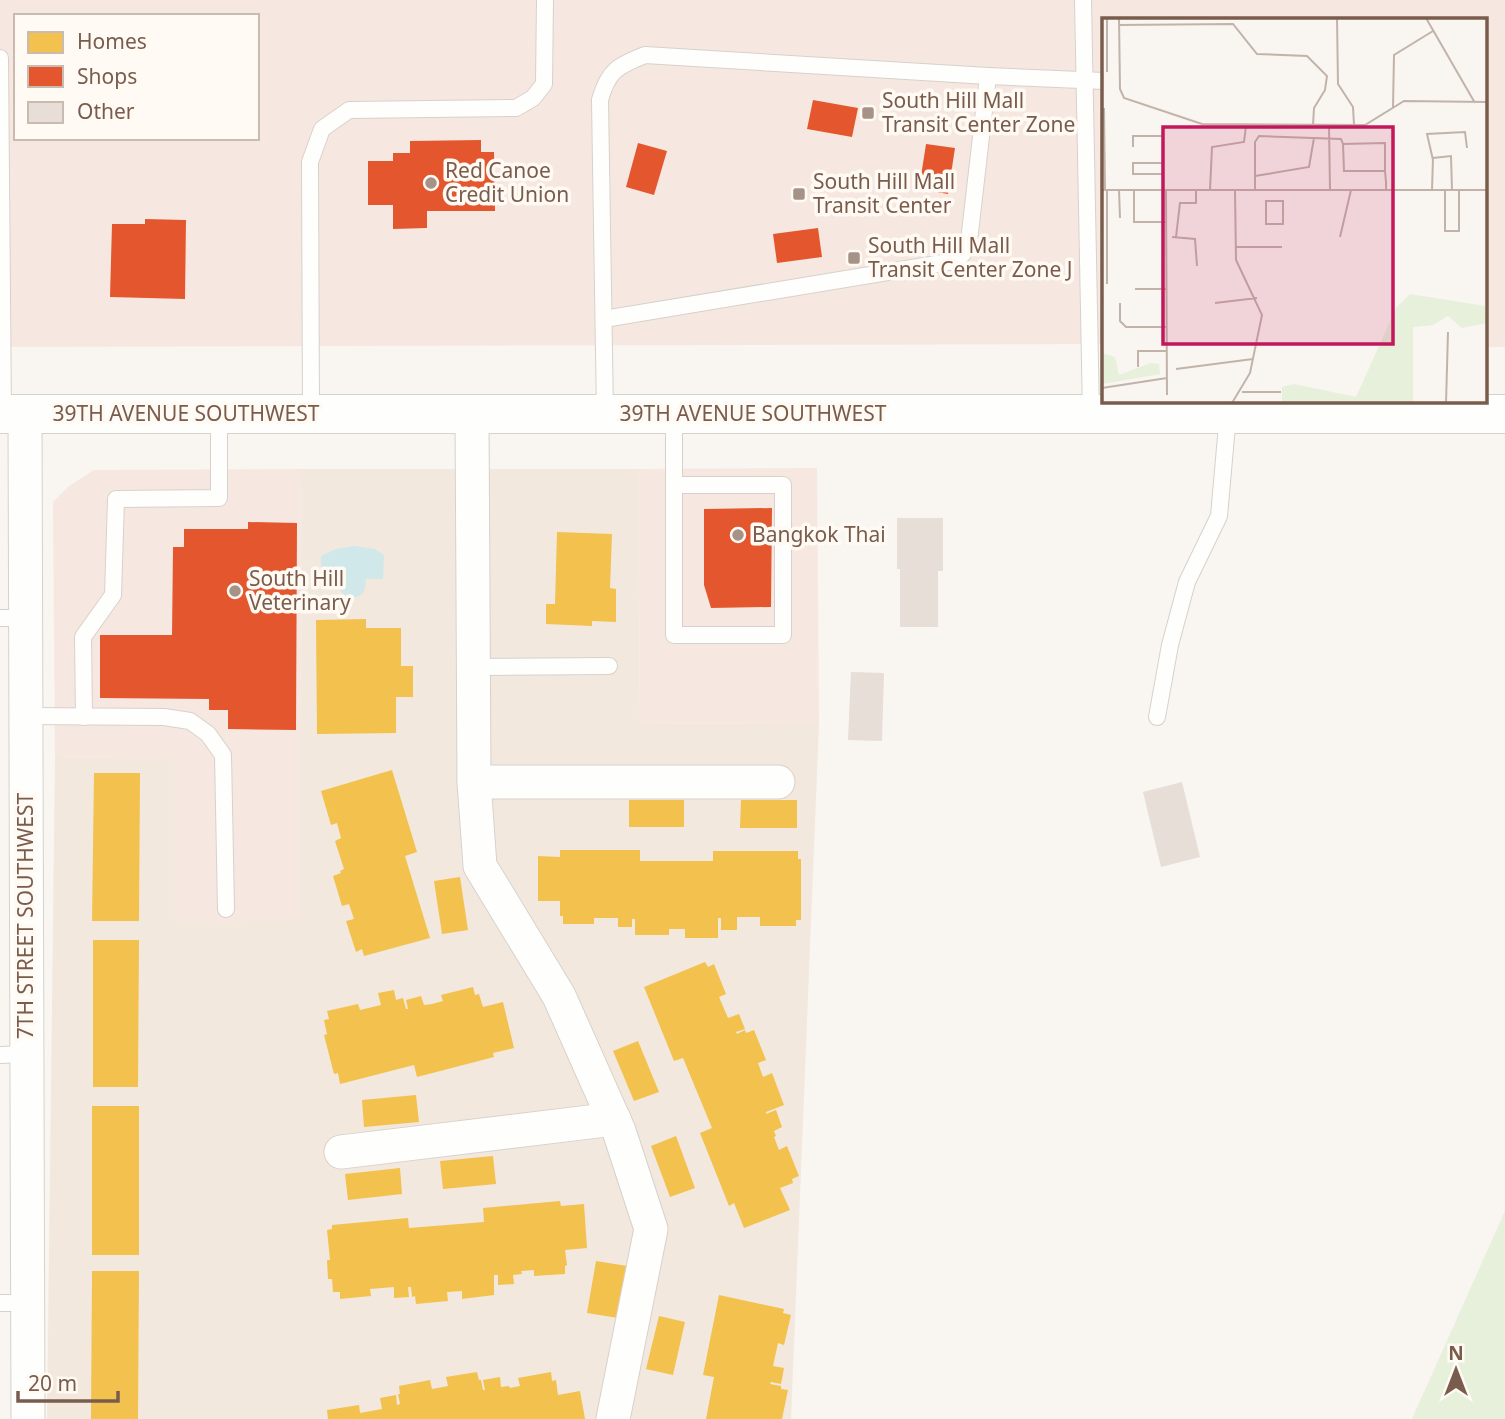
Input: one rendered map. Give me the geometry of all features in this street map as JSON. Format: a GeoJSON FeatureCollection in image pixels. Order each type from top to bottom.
{"type":"FeatureCollection","features":[{"type":"Feature","properties":{"kind":"main road","name":"39TH AVENUE SOUTHWEST"},"geometry":{"type":"LineString","coordinates":[[9,414],[1228,414],[1454,407],[1505,414]]}},
{"type":"Feature","properties":{"kind":"street","name":"7TH STREET SOUTHWEST"},"geometry":{"type":"LineString","coordinates":[[9,414],[12,618],[26,716],[13,1054],[14,1303],[28,1419]]}},
{"type":"Feature","properties":{"kind":"street"},"geometry":{"type":"LineString","coordinates":[[472,414],[474,782],[480,866],[559,996],[614,1119],[651,1229],[613,1419]]}},
{"type":"Feature","properties":{"kind":"street"},"geometry":{"type":"LineString","coordinates":[[474,782],[778,782]]}},
{"type":"Feature","properties":{"kind":"street"},"geometry":{"type":"LineString","coordinates":[[341,1152],[614,1119]]}},
{"type":"Feature","properties":{"kind":"lane"},"geometry":{"type":"LineString","coordinates":[[311,414],[310,162],[322,130],[349,110],[516,108],[527,102],[544,84],[545,0]]}},
{"type":"Feature","properties":{"kind":"lane"},"geometry":{"type":"LineString","coordinates":[[1083,0],[1091,414]]}},
{"type":"Feature","properties":{"kind":"lane"},"geometry":{"type":"LineString","coordinates":[[605,414],[600,100],[605,83],[625,62],[645,55],[1102,81]]}},
{"type":"Feature","properties":{"kind":"lane"},"geometry":{"type":"LineString","coordinates":[[0,58],[1,310],[9,414]]}},
{"type":"Feature","properties":{"kind":"lane"},"geometry":{"type":"LineString","coordinates":[[604,319],[954,261],[963,254],[969,241],[988,76]]}},
{"type":"Feature","properties":{"kind":"lane"},"geometry":{"type":"LineString","coordinates":[[84,717],[83,637],[113,595],[116,499],[219,498],[219,414]]}},
{"type":"Feature","properties":{"kind":"lane"},"geometry":{"type":"LineString","coordinates":[[674,414],[674,485],[674,635],[783,635],[783,485],[674,485]]}},
{"type":"Feature","properties":{"kind":"lane"},"geometry":{"type":"LineString","coordinates":[[1157,717],[1170,645],[1187,582],[1219,516],[1228,414]]}},
{"type":"Feature","properties":{"kind":"lane"},"geometry":{"type":"LineString","coordinates":[[474,667],[609,666]]}},
{"type":"Feature","properties":{"kind":"lane"},"geometry":{"type":"LineString","coordinates":[[26,716],[164,717],[190,720],[208,734],[223,755],[226,909]]}},
{"type":"Feature","properties":{"kind":"shaded area"},"geometry":{"type":"Polygon","coordinates":[[[0,0],[1505,0],[1505,347],[1488,347],[1488,18],[1102,18],[1102,344],[0,347],[0,0]]]}},
{"type":"Feature","properties":{"kind":"shaded area"},"geometry":{"type":"Polygon","coordinates":[[[817,468],[819,723],[640,724],[638,469],[817,468]]]}},
{"type":"Feature","properties":{"kind":"shaded area"},"geometry":{"type":"Polygon","coordinates":[[[302,469],[638,469],[640,724],[819,723],[791,1419],[47,1419],[55,757],[175,759],[300,920],[302,469]]]}},
{"type":"Feature","properties":{"kind":"shaded area"},"geometry":{"type":"Polygon","coordinates":[[[302,469],[301,920],[175,921],[175,759],[55,757],[53,502],[69,486],[94,470],[302,469]]]}},
{"type":"Feature","properties":{"kind":"green space"},"geometry":{"type":"Polygon","coordinates":[[[1505,1211],[1505,1419],[1412,1419],[1505,1211]]]}},
{"type":"Feature","properties":{"kind":"water"},"geometry":{"type":"Polygon","coordinates":[[[354,546],[375,549],[384,555],[383,579],[366,579],[364,592],[353,598],[341,591],[337,579],[321,579],[321,556],[336,549],[354,546]]]}},
{"type":"Feature","properties":{"kind":"building: Homes"},"geometry":{"type":"Polygon","coordinates":[[[557,532],[612,534],[610,588],[616,589],[616,622],[592,621],[592,626],[546,624],[546,604],[555,604],[557,532]]]}},
{"type":"Feature","properties":{"kind":"building: Homes"},"geometry":{"type":"Polygon","coordinates":[[[366,619],[366,628],[401,628],[401,666],[413,666],[413,697],[396,697],[396,733],[317,734],[316,620],[366,619]]]}},
{"type":"Feature","properties":{"kind":"building: Homes"},"geometry":{"type":"Polygon","coordinates":[[[392,770],[417,852],[405,856],[430,938],[364,956],[362,949],[356,952],[346,921],[354,919],[349,904],[342,906],[333,876],[344,869],[335,841],[341,838],[337,823],[331,825],[321,791],[392,770]]]}},
{"type":"Feature","properties":{"kind":"building: Homes"},"geometry":{"type":"Polygon","coordinates":[[[94,773],[140,773],[139,921],[92,921],[94,773]]]}},
{"type":"Feature","properties":{"kind":"building: Homes"},"geometry":{"type":"Polygon","coordinates":[[[629,800],[684,800],[684,827],[629,827],[629,800]]]}},
{"type":"Feature","properties":{"kind":"building: Homes"},"geometry":{"type":"Polygon","coordinates":[[[741,800],[797,800],[797,828],[740,828],[741,800]]]}},
{"type":"Feature","properties":{"kind":"building: Homes"},"geometry":{"type":"Polygon","coordinates":[[[560,850],[640,850],[640,861],[713,861],[713,851],[798,851],[798,859],[801,859],[801,920],[796,920],[796,926],[760,926],[760,917],[737,917],[737,930],[721,930],[721,918],[718,918],[718,938],[685,938],[685,929],[669,929],[669,935],[635,935],[635,919],[632,919],[632,927],[618,927],[618,918],[594,918],[594,924],[563,924],[560,901],[538,901],[538,856],[560,857],[560,850]]]}},
{"type":"Feature","properties":{"kind":"building: Homes"},"geometry":{"type":"Polygon","coordinates":[[[460,877],[468,930],[442,934],[434,881],[460,877]]]}},
{"type":"Feature","properties":{"kind":"building: Homes"},"geometry":{"type":"Polygon","coordinates":[[[93,940],[139,940],[138,1087],[93,1087],[93,940]]]}},
{"type":"Feature","properties":{"kind":"building: Homes"},"geometry":{"type":"Polygon","coordinates":[[[705,962],[708,967],[714,964],[726,994],[719,997],[728,1018],[739,1014],[745,1029],[736,1032],[737,1034],[754,1030],[766,1060],[758,1063],[763,1077],[772,1073],[784,1105],[766,1114],[776,1110],[782,1127],[774,1131],[774,1137],[779,1150],[787,1146],[799,1176],[792,1179],[793,1183],[780,1188],[790,1210],[744,1228],[734,1203],[729,1206],[700,1133],[712,1128],[683,1058],[674,1061],[644,987],[705,962]]]}},
{"type":"Feature","properties":{"kind":"building: Homes"},"geometry":{"type":"Polygon","coordinates":[[[473,987],[475,995],[479,994],[483,1007],[503,1002],[514,1048],[493,1053],[494,1057],[417,1077],[414,1065],[340,1084],[338,1073],[334,1074],[324,1035],[327,1034],[324,1020],[329,1019],[327,1011],[358,1004],[360,1010],[381,1005],[378,993],[394,990],[396,1000],[403,998],[408,1009],[406,1000],[421,996],[424,1005],[432,1004],[443,1001],[441,995],[473,987]]]}},
{"type":"Feature","properties":{"kind":"building: Homes"},"geometry":{"type":"Polygon","coordinates":[[[638,1041],[659,1092],[634,1101],[613,1051],[638,1041]]]}},
{"type":"Feature","properties":{"kind":"building: Homes"},"geometry":{"type":"Polygon","coordinates":[[[416,1095],[419,1122],[364,1127],[362,1100],[416,1095]]]}},
{"type":"Feature","properties":{"kind":"building: Homes"},"geometry":{"type":"Polygon","coordinates":[[[92,1106],[139,1106],[139,1255],[92,1255],[92,1106]]]}},
{"type":"Feature","properties":{"kind":"building: Homes"},"geometry":{"type":"Polygon","coordinates":[[[676,1136],[695,1188],[670,1197],[651,1146],[676,1136]]]}},
{"type":"Feature","properties":{"kind":"building: Homes"},"geometry":{"type":"Polygon","coordinates":[[[493,1156],[496,1184],[443,1189],[440,1161],[493,1156]]]}},
{"type":"Feature","properties":{"kind":"building: Homes"},"geometry":{"type":"Polygon","coordinates":[[[400,1168],[402,1194],[348,1200],[345,1174],[400,1168]]]}},
{"type":"Feature","properties":{"kind":"building: Homes"},"geometry":{"type":"Polygon","coordinates":[[[560,1201],[561,1206],[584,1204],[587,1248],[565,1250],[565,1274],[534,1276],[534,1270],[521,1271],[522,1274],[513,1275],[514,1284],[498,1285],[498,1275],[494,1275],[494,1295],[462,1299],[462,1291],[447,1292],[448,1301],[416,1304],[411,1287],[408,1287],[409,1297],[394,1298],[394,1287],[370,1289],[371,1296],[340,1299],[340,1292],[333,1292],[332,1279],[328,1279],[327,1260],[330,1260],[327,1230],[332,1229],[332,1225],[408,1218],[409,1228],[484,1222],[483,1208],[560,1201]]]}},
{"type":"Feature","properties":{"kind":"building: Homes"},"geometry":{"type":"Polygon","coordinates":[[[596,1261],[627,1266],[618,1318],[587,1313],[596,1261]]]}},
{"type":"Feature","properties":{"kind":"building: Homes"},"geometry":{"type":"Polygon","coordinates":[[[92,1271],[139,1271],[138,1419],[91,1419],[92,1271]]]}},
{"type":"Feature","properties":{"kind":"building: Homes"},"geometry":{"type":"Polygon","coordinates":[[[719,1295],[784,1309],[783,1313],[791,1315],[784,1345],[778,1343],[773,1366],[784,1368],[781,1384],[770,1384],[788,1390],[782,1419],[706,1419],[714,1377],[703,1375],[719,1295]]]}},
{"type":"Feature","properties":{"kind":"building: Homes"},"geometry":{"type":"Polygon","coordinates":[[[659,1316],[685,1322],[673,1375],[646,1369],[659,1316]]]}},
{"type":"Feature","properties":{"kind":"building: Homes"},"geometry":{"type":"Polygon","coordinates":[[[477,1372],[485,1390],[483,1380],[500,1377],[501,1387],[510,1388],[520,1386],[518,1378],[551,1372],[552,1381],[556,1380],[558,1395],[580,1391],[585,1419],[328,1419],[327,1410],[359,1405],[360,1413],[382,1409],[380,1398],[396,1395],[397,1405],[400,1404],[399,1386],[430,1380],[432,1389],[448,1386],[446,1377],[477,1372]]]}},
{"type":"Feature","properties":{"kind":"building: Shops"},"geometry":{"type":"Polygon","coordinates":[[[813,100],[858,108],[852,137],[807,129],[813,100]]]}},
{"type":"Feature","properties":{"kind":"building: Shops","name":"Red Canoe Credit Union"},"geometry":{"type":"Polygon","coordinates":[[[481,140],[481,152],[494,152],[495,211],[427,211],[427,228],[393,229],[393,205],[368,205],[368,161],[393,161],[393,153],[410,153],[410,141],[481,140]]]}},
{"type":"Feature","properties":{"kind":"building: Shops"},"geometry":{"type":"Polygon","coordinates":[[[638,143],[667,151],[654,195],[626,187],[638,143]]]}},
{"type":"Feature","properties":{"kind":"building: Shops"},"geometry":{"type":"Polygon","coordinates":[[[926,144],[955,148],[948,194],[919,189],[926,144]]]}},
{"type":"Feature","properties":{"kind":"building: Shops"},"geometry":{"type":"Polygon","coordinates":[[[145,219],[186,220],[185,299],[110,297],[112,224],[145,224],[145,219]]]}},
{"type":"Feature","properties":{"kind":"building: Shops"},"geometry":{"type":"Polygon","coordinates":[[[818,228],[822,257],[777,263],[773,234],[818,228]]]}},
{"type":"Feature","properties":{"kind":"building: Shops","name":"Bangkok Thai"},"geometry":{"type":"Polygon","coordinates":[[[772,508],[771,607],[711,608],[704,585],[704,509],[772,508]]]}},
{"type":"Feature","properties":{"kind":"building: Shops","name":"South Hill Veterinary"},"geometry":{"type":"Polygon","coordinates":[[[248,522],[297,523],[296,730],[228,729],[228,710],[209,710],[209,699],[100,698],[100,635],[172,635],[173,547],[184,547],[184,529],[248,529],[248,522]]]}},
{"type":"Feature","properties":{"kind":"building: Other"},"geometry":{"type":"Polygon","coordinates":[[[897,518],[943,518],[943,571],[938,571],[938,627],[900,627],[897,518]]]}},
{"type":"Feature","properties":{"kind":"building: Other"},"geometry":{"type":"Polygon","coordinates":[[[851,672],[884,673],[882,741],[848,740],[851,672]]]}},
{"type":"Feature","properties":{"kind":"building: Other"},"geometry":{"type":"Polygon","coordinates":[[[1182,782],[1200,857],[1161,867],[1143,792],[1182,782]]]}},
{"type":"Feature","properties":{"kind":"place","name":"South Hill Mall Transit Center Zone"},"geometry":{"type":"Point","coordinates":[868,113]}},
{"type":"Feature","properties":{"kind":"place","name":"Red Canoe Credit Union"},"geometry":{"type":"Point","coordinates":[431,183]}},
{"type":"Feature","properties":{"kind":"place","name":"South Hill Mall Transit Center"},"geometry":{"type":"Point","coordinates":[799,194]}},
{"type":"Feature","properties":{"kind":"place","name":"South Hill Mall Transit Center Zone J"},"geometry":{"type":"Point","coordinates":[854,258]}},
{"type":"Feature","properties":{"kind":"place","name":"Bangkok Thai"},"geometry":{"type":"Point","coordinates":[738,535]}},
{"type":"Feature","properties":{"kind":"place","name":"South Hill Veterinary"},"geometry":{"type":"Point","coordinates":[235,591]}}]}
